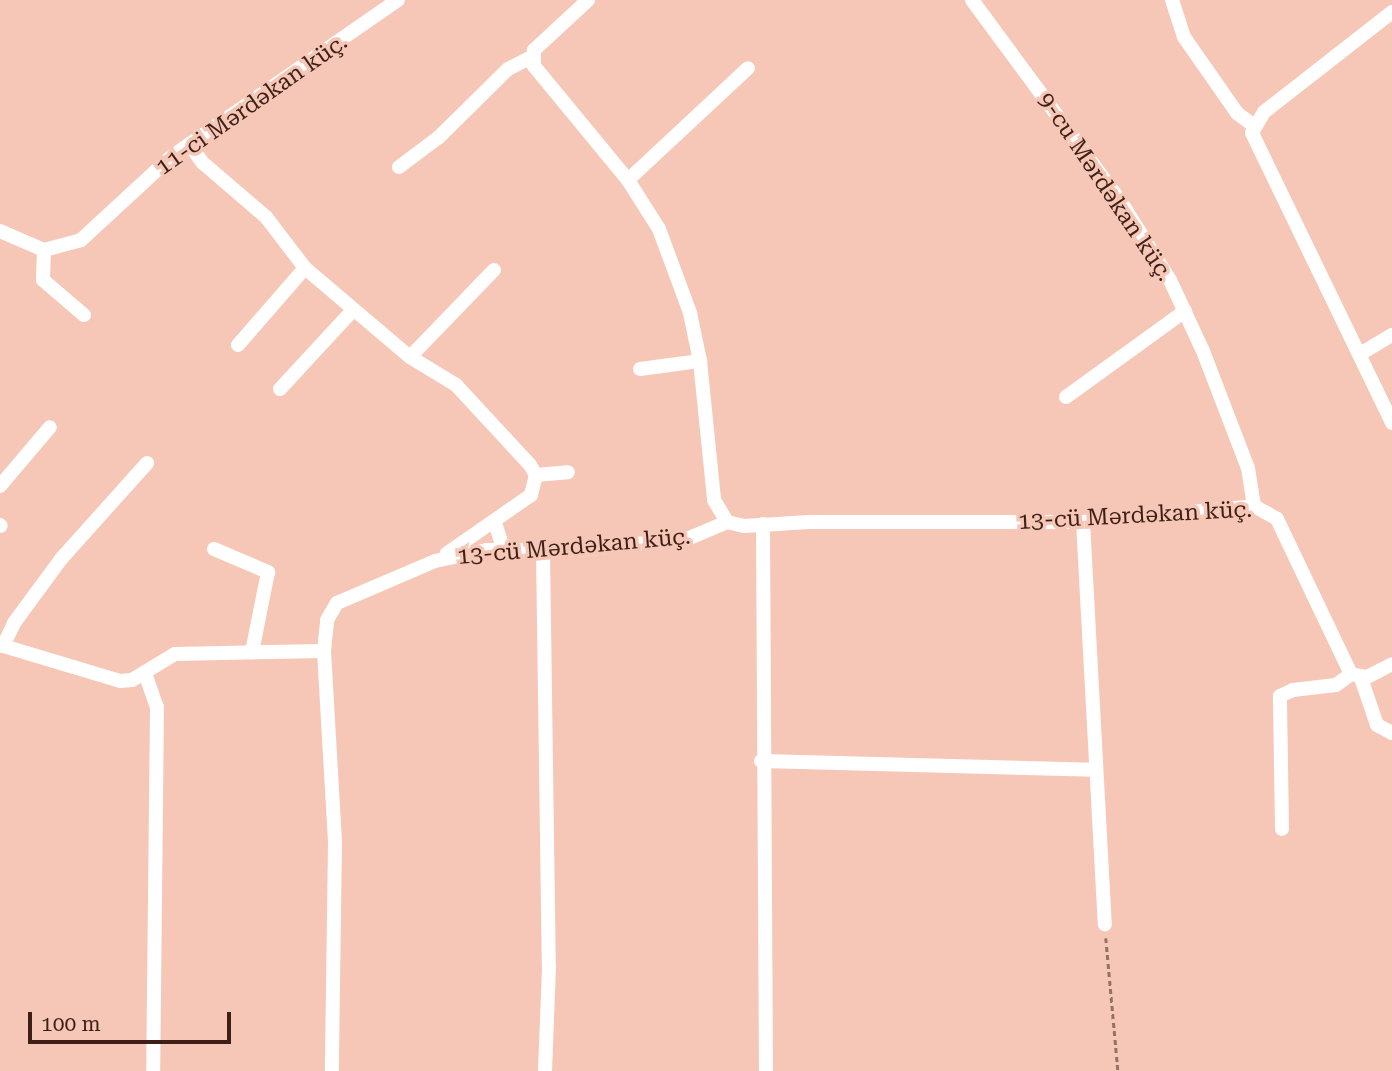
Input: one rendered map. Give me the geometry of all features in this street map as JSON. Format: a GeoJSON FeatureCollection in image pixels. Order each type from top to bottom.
{"type":"FeatureCollection","features":[{"type":"Feature","properties":{"kind":"street","name":"11-ci Mərdəkan küç."},"geometry":{"type":"LineString","coordinates":[[44,250],[81,240],[189,144],[398,0]]}},
{"type":"Feature","properties":{"kind":"street"},"geometry":{"type":"LineString","coordinates":[[399,167],[439,137],[508,69],[531,57],[540,42],[588,0]]}},
{"type":"Feature","properties":{"kind":"street","name":"9-cu Mərdəkan küç."},"geometry":{"type":"LineString","coordinates":[[972,0],[1137,225],[1185,311],[1248,468],[1254,506]]}},
{"type":"Feature","properties":{"kind":"street"},"geometry":{"type":"LineString","coordinates":[[1172,0],[1184,37],[1237,113],[1253,125],[1256,147],[1392,423]]}},
{"type":"Feature","properties":{"kind":"street"},"geometry":{"type":"LineString","coordinates":[[1253,125],[1264,112],[1392,12]]}},
{"type":"Feature","properties":{"kind":"street"},"geometry":{"type":"LineString","coordinates":[[531,57],[539,74],[628,180],[650,211],[672,261],[700,361],[714,500],[727,522]]}},
{"type":"Feature","properties":{"kind":"street"},"geometry":{"type":"LineString","coordinates":[[628,180],[748,68]]}},
{"type":"Feature","properties":{"kind":"street"},"geometry":{"type":"LineString","coordinates":[[189,144],[202,163],[266,217],[305,268],[410,357],[456,385],[536,475]]}},
{"type":"Feature","properties":{"kind":"street"},"geometry":{"type":"LineString","coordinates":[[0,231],[44,250],[43,280],[84,315]]}},
{"type":"Feature","properties":{"kind":"street"},"geometry":{"type":"LineString","coordinates":[[238,345],[305,268]]}},
{"type":"Feature","properties":{"kind":"street"},"geometry":{"type":"LineString","coordinates":[[410,357],[494,270]]}},
{"type":"Feature","properties":{"kind":"street"},"geometry":{"type":"LineString","coordinates":[[279,389],[353,310]]}},
{"type":"Feature","properties":{"kind":"street"},"geometry":{"type":"LineString","coordinates":[[1066,397],[1185,311]]}},
{"type":"Feature","properties":{"kind":"street"},"geometry":{"type":"LineString","coordinates":[[1360,354],[1392,335]]}},
{"type":"Feature","properties":{"kind":"street"},"geometry":{"type":"LineString","coordinates":[[640,369],[700,361]]}},
{"type":"Feature","properties":{"kind":"street"},"geometry":{"type":"LineString","coordinates":[[0,486],[50,427]]}},
{"type":"Feature","properties":{"kind":"street"},"geometry":{"type":"LineString","coordinates":[[147,463],[61,559],[14,623],[1,646],[107,681],[132,680],[175,654],[324,652]]}},
{"type":"Feature","properties":{"kind":"street"},"geometry":{"type":"LineString","coordinates":[[536,475],[568,472]]}},
{"type":"Feature","properties":{"kind":"street"},"geometry":{"type":"LineString","coordinates":[[435,561],[495,523],[531,495],[536,475]]}},
{"type":"Feature","properties":{"kind":"street","name":"13-cü Mərdəkan küç."},"geometry":{"type":"LineString","coordinates":[[332,1071],[335,843],[324,652],[329,612],[337,603],[435,561],[504,550],[543,551],[687,539],[727,522],[1083,522],[1254,506],[1277,519],[1356,676],[1377,725],[1392,733]]}},
{"type":"Feature","properties":{"kind":"street"},"geometry":{"type":"LineString","coordinates":[[1083,522],[1094,770],[1105,924]]}},
{"type":"Feature","properties":{"kind":"street"},"geometry":{"type":"LineString","coordinates":[[495,523],[504,550]]}},
{"type":"Feature","properties":{"kind":"street"},"geometry":{"type":"LineString","coordinates":[[763,524],[761,761],[765,1071]]}},
{"type":"Feature","properties":{"kind":"street"},"geometry":{"type":"LineString","coordinates":[[214,549],[268,572],[252,652]]}},
{"type":"Feature","properties":{"kind":"street"},"geometry":{"type":"LineString","coordinates":[[543,551],[549,967],[545,1071]]}},
{"type":"Feature","properties":{"kind":"street"},"geometry":{"type":"LineString","coordinates":[[1282,829],[1280,696],[1293,690],[1336,685],[1392,664]]}},
{"type":"Feature","properties":{"kind":"street"},"geometry":{"type":"LineString","coordinates":[[145,673],[157,707],[153,1071]]}},
{"type":"Feature","properties":{"kind":"street"},"geometry":{"type":"LineString","coordinates":[[761,761],[1094,770]]}},
{"type":"Feature","properties":{"kind":"path"},"geometry":{"type":"LineString","coordinates":[[1105,924],[1118,1071]]}}]}
